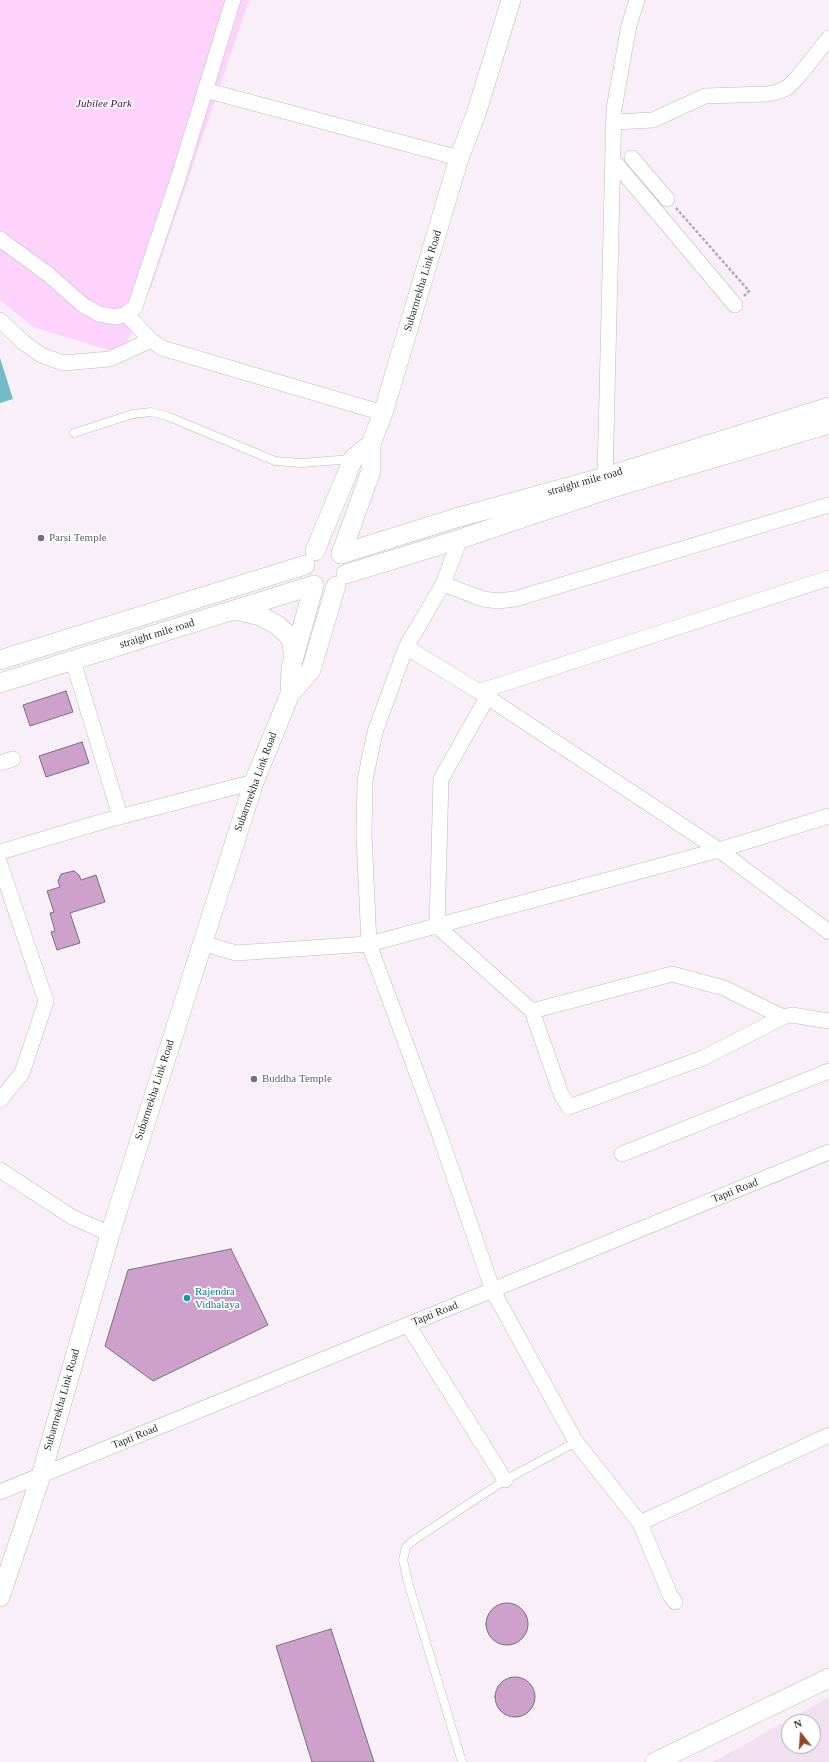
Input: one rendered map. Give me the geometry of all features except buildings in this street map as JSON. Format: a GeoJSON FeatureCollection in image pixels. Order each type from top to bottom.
{"type":"FeatureCollection","features":[{"type":"Feature","properties":{"kind":"street"},"geometry":{"type":"LineString","coordinates":[[0,239],[49,275],[83,305],[99,314],[116,317],[126,314],[134,307],[177,182],[233,0]]}},
{"type":"Feature","properties":{"kind":"street","name":"Subarnrekha Link Road"},"geometry":{"type":"LineString","coordinates":[[310,558],[353,459],[371,444],[383,413],[459,158],[476,114],[511,0]]}},
{"type":"Feature","properties":{"kind":"street"},"geometry":{"type":"LineString","coordinates":[[605,477],[614,109],[629,25],[636,0]]}},
{"type":"Feature","properties":{"kind":"street"},"geometry":{"type":"LineString","coordinates":[[614,122],[653,120],[705,96],[768,94],[777,92],[787,88],[797,78],[829,38]]}},
{"type":"Feature","properties":{"kind":"street"},"geometry":{"type":"LineString","coordinates":[[205,90],[459,158]]}},
{"type":"Feature","properties":{"kind":"street"},"geometry":{"type":"LineString","coordinates":[[632,158],[667,199]]}},
{"type":"Feature","properties":{"kind":"street"},"geometry":{"type":"LineString","coordinates":[[613,160],[735,305]]}},
{"type":"Feature","properties":{"kind":"street"},"geometry":{"type":"LineString","coordinates":[[126,314],[151,340],[162,348],[383,413]]}},
{"type":"Feature","properties":{"kind":"street"},"geometry":{"type":"LineString","coordinates":[[0,320],[23,342],[41,355],[63,363],[110,359],[151,340]]}},
{"type":"Feature","properties":{"kind":"street","name":"straight mile road"},"geometry":{"type":"LineString","coordinates":[[0,660],[310,558],[323,548],[330,548],[341,554],[456,518],[605,477],[829,407]]}},
{"type":"Feature","properties":{"kind":"street","name":"straight mile road"},"geometry":{"type":"LineString","coordinates":[[0,683],[314,585],[326,589],[341,580],[368,568],[609,489],[829,424]]}},
{"type":"Feature","properties":{"kind":"street"},"geometry":{"type":"LineString","coordinates":[[290,694],[311,670],[341,580],[346,564],[341,554],[371,471],[371,444]]}},
{"type":"Feature","properties":{"kind":"street"},"geometry":{"type":"LineString","coordinates":[[443,584],[483,599],[498,601],[515,599],[829,505]]}},
{"type":"Feature","properties":{"kind":"street"},"geometry":{"type":"LineString","coordinates":[[460,539],[443,584],[406,647],[375,732],[365,780],[364,835],[369,944],[439,1133],[493,1291],[576,1442],[640,1523],[670,1594],[675,1602]]}},
{"type":"Feature","properties":{"kind":"street"},"geometry":{"type":"LineString","coordinates":[[310,558],[307,578],[314,585]]}},
{"type":"Feature","properties":{"kind":"street"},"geometry":{"type":"LineString","coordinates":[[829,578],[486,692],[441,779],[437,926],[532,1011],[561,1094],[570,1107],[703,1058],[783,1017],[792,1015],[829,1021]]}},
{"type":"Feature","properties":{"kind":"street","name":"Subarnrekha Link Road"},"geometry":{"type":"LineString","coordinates":[[0,1597],[41,1476],[110,1234],[202,943],[254,782],[290,694],[294,660],[314,585]]}},
{"type":"Feature","properties":{"kind":"street"},"geometry":{"type":"LineString","coordinates":[[235,610],[261,616],[277,624],[290,638],[294,660]]}},
{"type":"Feature","properties":{"kind":"street"},"geometry":{"type":"LineString","coordinates":[[406,647],[486,692],[719,850],[829,932]]}},
{"type":"Feature","properties":{"kind":"street"},"geometry":{"type":"LineString","coordinates":[[72,661],[120,816]]}},
{"type":"Feature","properties":{"kind":"street"},"geometry":{"type":"LineString","coordinates":[[0,852],[120,816],[254,782]]}},
{"type":"Feature","properties":{"kind":"street"},"geometry":{"type":"LineString","coordinates":[[202,943],[236,953],[369,944],[719,850],[829,816]]}},
{"type":"Feature","properties":{"kind":"street"},"geometry":{"type":"LineString","coordinates":[[0,864],[46,1001],[22,1073],[0,1100]]}},
{"type":"Feature","properties":{"kind":"street"},"geometry":{"type":"LineString","coordinates":[[532,1011],[672,974],[724,988],[783,1017]]}},
{"type":"Feature","properties":{"kind":"street"},"geometry":{"type":"LineString","coordinates":[[622,1154],[829,1071]]}},
{"type":"Feature","properties":{"kind":"street","name":"Tapti Road"},"geometry":{"type":"LineString","coordinates":[[0,1492],[408,1326],[829,1152]]}},
{"type":"Feature","properties":{"kind":"street"},"geometry":{"type":"LineString","coordinates":[[0,1170],[72,1216],[110,1234]]}},
{"type":"Feature","properties":{"kind":"street"},"geometry":{"type":"LineString","coordinates":[[408,1326],[505,1480]]}},
{"type":"Feature","properties":{"kind":"street"},"geometry":{"type":"LineString","coordinates":[[640,1523],[829,1435]]}},
{"type":"Feature","properties":{"kind":"street"},"geometry":{"type":"LineString","coordinates":[[655,1762],[829,1678]]}},
{"type":"Feature","properties":{"kind":"lane"},"geometry":{"type":"LineString","coordinates":[[74,433],[134,414],[151,412],[167,416],[275,461],[302,462],[353,459]]}},
{"type":"Feature","properties":{"kind":"lane"},"geometry":{"type":"LineString","coordinates":[[462,1762],[410,1589],[403,1560],[406,1547],[414,1540],[505,1480],[576,1442]]}},
{"type":"Feature","properties":{"kind":"path"},"geometry":{"type":"LineString","coordinates":[[667,199],[749,291],[735,305]]}},
{"type":"Feature","properties":{"kind":"shaded area"},"geometry":{"type":"Polygon","coordinates":[[[829,1697],[829,1762],[713,1762],[781,1724],[781,1754],[821,1754],[821,1714],[799,1714],[829,1697]]]}},
{"type":"Feature","properties":{"kind":"green space","name":"Jubilee Park"},"geometry":{"type":"Polygon","coordinates":[[[0,0],[249,0],[152,285],[122,354],[33,327],[0,300],[0,0]]]}},
{"type":"Feature","properties":{"kind":"water"},"geometry":{"type":"Polygon","coordinates":[[[0,358],[13,399],[0,403],[0,358]]]}},
{"type":"Feature","properties":{"kind":"place","name":"Parsi Temple"},"geometry":{"type":"Point","coordinates":[41,538]}},
{"type":"Feature","properties":{"kind":"place","name":"Buddha Temple"},"geometry":{"type":"Point","coordinates":[254,1079]}},
{"type":"Feature","properties":{"kind":"place","name":"Rajendra Vidhalaya"},"geometry":{"type":"Point","coordinates":[187,1298]}}]}
